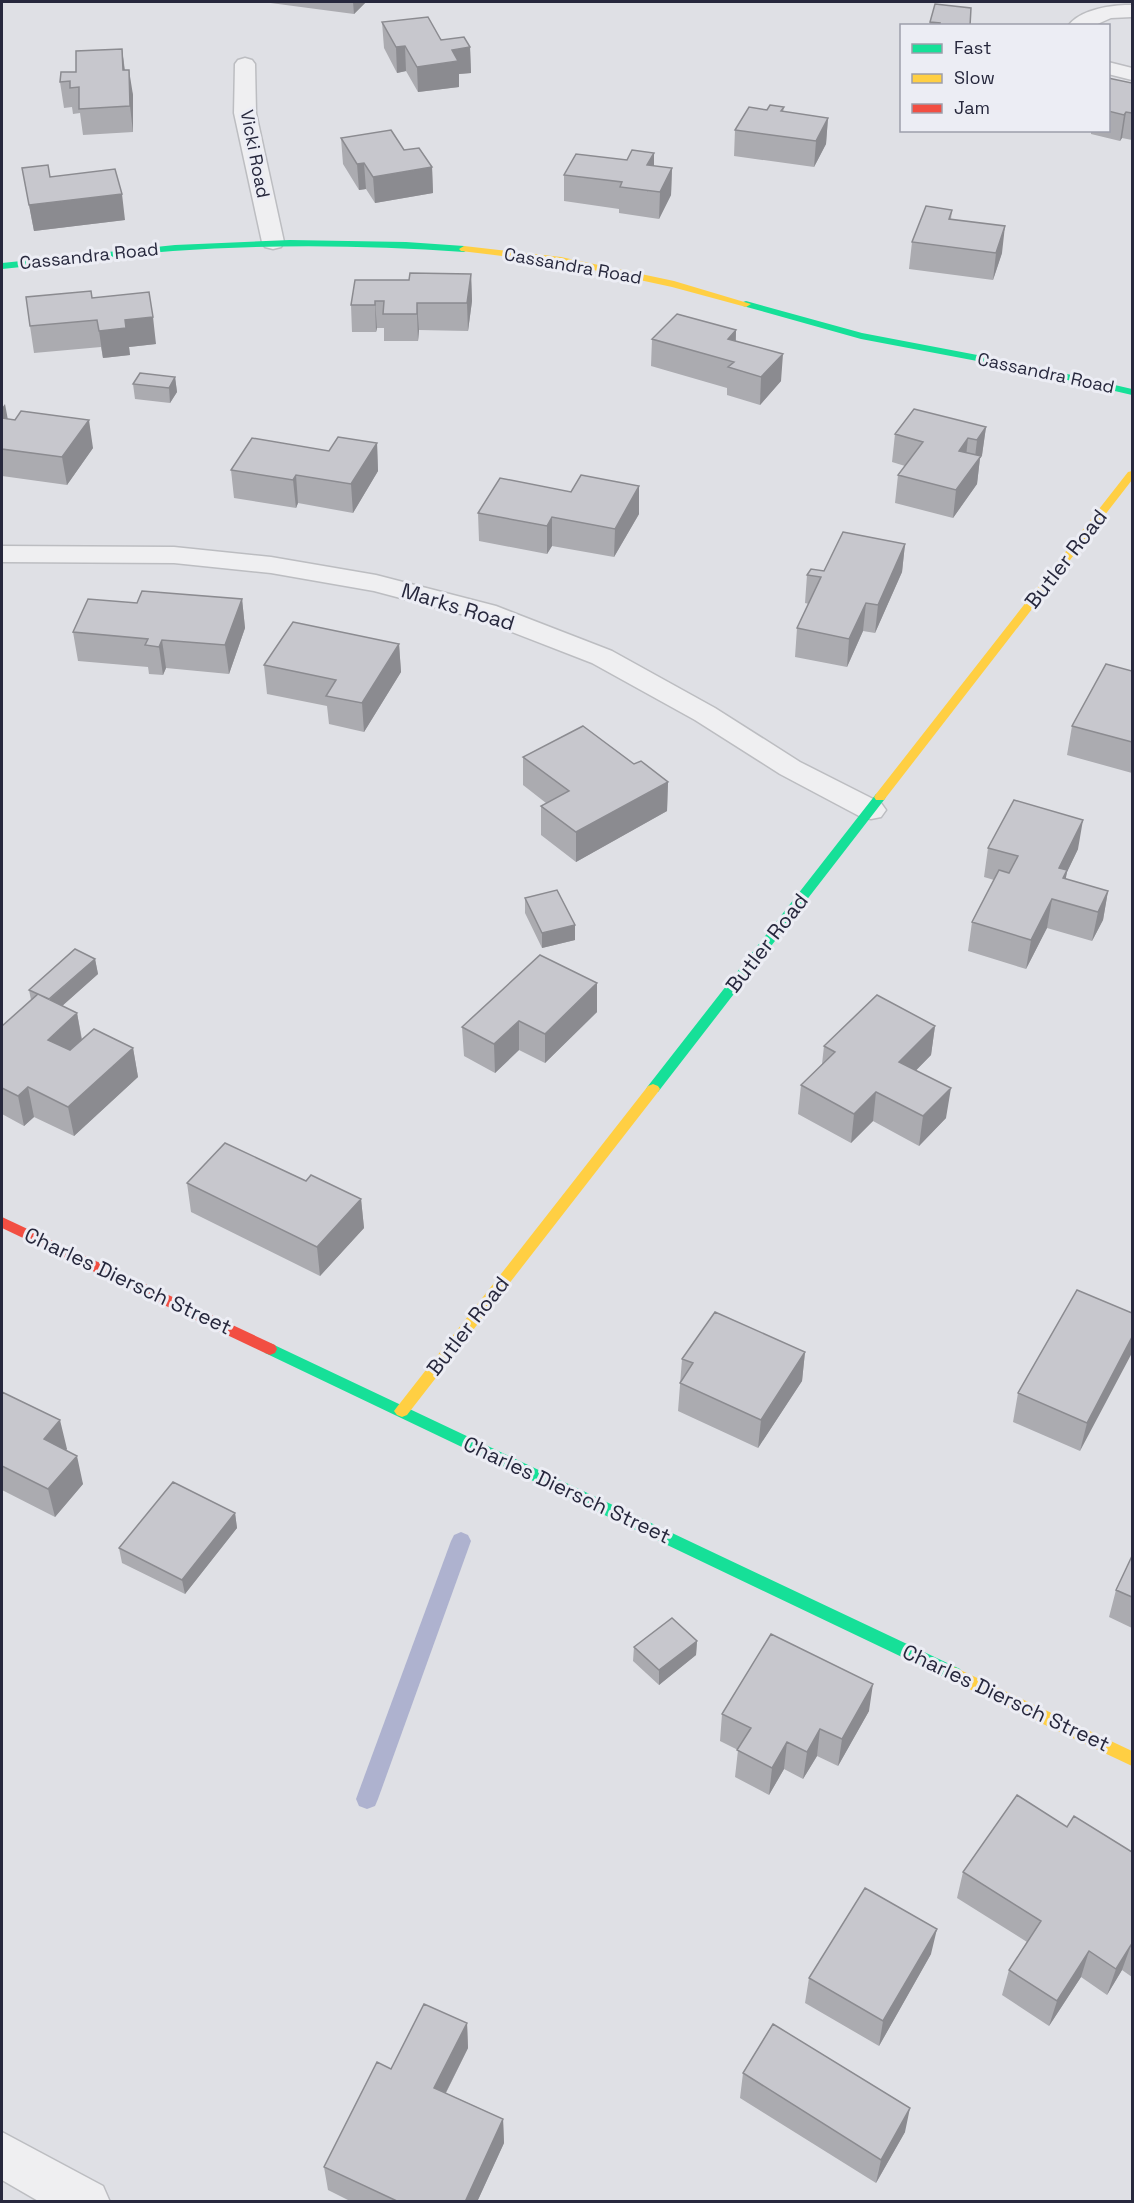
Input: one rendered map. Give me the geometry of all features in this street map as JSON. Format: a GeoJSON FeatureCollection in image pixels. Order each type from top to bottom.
{"type":"FeatureCollection","features":[{"type":"Feature","properties":{"kind":"street"},"geometry":{"type":"LineString","coordinates":[[1081,24],[1107,13],[1132,11]]}},
{"type":"Feature","properties":{"kind":"street","name":"Vicki Road"},"geometry":{"type":"LineString","coordinates":[[245,64],[245,113],[273,242]]}},
{"type":"Feature","properties":{"kind":"street"},"geometry":{"type":"LineString","coordinates":[[1110,69],[1132,74]]}},
{"type":"Feature","properties":{"kind":"street","name":"Cassandra Road"},"geometry":{"type":"LineString","coordinates":[[2,266],[101,253],[273,242],[360,243],[461,249],[561,260],[674,284],[861,336],[1024,367],[1132,392]]}},
{"type":"Feature","properties":{"kind":"street","name":"Butler Road"},"geometry":{"type":"LineString","coordinates":[[402,1411],[1132,474]]}},
{"type":"Feature","properties":{"kind":"street","name":"Marks Road"},"geometry":{"type":"LineString","coordinates":[[2,554],[174,555],[271,565],[376,583],[486,612],[602,657],[705,714],[790,768],[871,810]]}},
{"type":"Feature","properties":{"kind":"street","name":"Charles Diersch Street"},"geometry":{"type":"LineString","coordinates":[[2,1222],[1132,1759]]}},
{"type":"Feature","properties":{"kind":"street"},"geometry":{"type":"LineString","coordinates":[[2,2155],[87,2202]]}},
{"type":"Feature","properties":{"kind":"building"},"geometry":{"type":"Polygon","coordinates":[[[935,4],[971,8],[970,24],[930,22],[935,4]]]}},
{"type":"Feature","properties":{"kind":"building"},"geometry":{"type":"Polygon","coordinates":[[[428,17],[441,40],[464,37],[470,47],[452,50],[458,61],[417,67],[405,46],[396,47],[382,22],[428,17]]]}},
{"type":"Feature","properties":{"kind":"building"},"geometry":{"type":"Polygon","coordinates":[[[122,49],[123,70],[129,70],[130,106],[79,109],[79,87],[70,88],[70,81],[60,82],[61,72],[76,72],[76,51],[122,49]]]}},
{"type":"Feature","properties":{"kind":"building"},"geometry":{"type":"Polygon","coordinates":[[[1110,78],[1132,83],[1132,113],[1126,112],[1124,115],[1110,112],[1110,78]]]}},
{"type":"Feature","properties":{"kind":"building"},"geometry":{"type":"Polygon","coordinates":[[[770,105],[784,107],[781,111],[828,118],[816,141],[735,130],[749,107],[767,110],[770,105]]]}},
{"type":"Feature","properties":{"kind":"building"},"geometry":{"type":"Polygon","coordinates":[[[391,130],[404,150],[419,148],[432,167],[373,177],[364,163],[357,164],[341,138],[391,130]]]}},
{"type":"Feature","properties":{"kind":"building"},"geometry":{"type":"Polygon","coordinates":[[[632,150],[654,153],[647,165],[672,168],[660,192],[620,187],[622,182],[564,175],[576,154],[627,160],[632,150]]]}},
{"type":"Feature","properties":{"kind":"building"},"geometry":{"type":"Polygon","coordinates":[[[48,165],[50,177],[115,169],[122,194],[29,205],[22,168],[48,165]]]}},
{"type":"Feature","properties":{"kind":"building"},"geometry":{"type":"Polygon","coordinates":[[[926,206],[952,210],[949,219],[1005,226],[996,253],[912,242],[926,206]]]}},
{"type":"Feature","properties":{"kind":"building"},"geometry":{"type":"Polygon","coordinates":[[[410,273],[471,274],[467,303],[417,303],[417,314],[383,314],[384,301],[375,301],[375,305],[351,305],[355,280],[409,280],[410,273]]]}},
{"type":"Feature","properties":{"kind":"building"},"geometry":{"type":"Polygon","coordinates":[[[91,291],[92,298],[149,292],[153,317],[125,320],[126,328],[99,331],[97,320],[30,326],[26,297],[91,291]]]}},
{"type":"Feature","properties":{"kind":"building"},"geometry":{"type":"Polygon","coordinates":[[[677,314],[736,330],[728,339],[783,354],[761,377],[728,367],[734,362],[652,339],[677,314]]]}},
{"type":"Feature","properties":{"kind":"building"},"geometry":{"type":"Polygon","coordinates":[[[140,373],[175,377],[169,388],[133,384],[140,373]]]}},
{"type":"Feature","properties":{"kind":"building"},"geometry":{"type":"Polygon","coordinates":[[[914,409],[986,427],[977,440],[968,438],[959,451],[981,456],[956,490],[898,475],[923,442],[895,434],[914,409]]]}},
{"type":"Feature","properties":{"kind":"building"},"geometry":{"type":"Polygon","coordinates":[[[21,411],[89,420],[62,457],[2,449],[2,418],[15,420],[21,411]]]}},
{"type":"Feature","properties":{"kind":"building"},"geometry":{"type":"Polygon","coordinates":[[[338,437],[377,443],[351,484],[296,475],[293,480],[231,470],[252,438],[329,451],[338,437]]]}},
{"type":"Feature","properties":{"kind":"building"},"geometry":{"type":"Polygon","coordinates":[[[581,475],[639,486],[615,529],[552,517],[547,526],[478,513],[500,478],[571,492],[581,475]]]}},
{"type":"Feature","properties":{"kind":"building"},"geometry":{"type":"Polygon","coordinates":[[[843,532],[905,544],[878,605],[866,603],[849,639],[797,628],[821,577],[807,575],[811,569],[824,571],[843,532]]]}},
{"type":"Feature","properties":{"kind":"building"},"geometry":{"type":"Polygon","coordinates":[[[142,591],[242,599],[225,645],[162,640],[159,647],[145,645],[148,639],[73,632],[88,599],[137,603],[142,591]]]}},
{"type":"Feature","properties":{"kind":"building"},"geometry":{"type":"Polygon","coordinates":[[[293,622],[399,644],[362,703],[326,696],[336,680],[264,665],[293,622]]]}},
{"type":"Feature","properties":{"kind":"building"},"geometry":{"type":"Polygon","coordinates":[[[1106,664],[1132,671],[1132,742],[1072,726],[1106,664]]]}},
{"type":"Feature","properties":{"kind":"building"},"geometry":{"type":"Polygon","coordinates":[[[583,726],[634,764],[641,761],[668,782],[576,832],[541,806],[569,791],[523,757],[583,726]]]}},
{"type":"Feature","properties":{"kind":"building"},"geometry":{"type":"Polygon","coordinates":[[[1014,800],[1083,820],[1059,868],[1067,870],[1063,878],[1108,891],[1098,912],[1052,899],[1031,940],[972,922],[999,870],[1009,873],[1018,856],[988,848],[1014,800]]]}},
{"type":"Feature","properties":{"kind":"building"},"geometry":{"type":"Polygon","coordinates":[[[557,890],[575,925],[542,933],[525,898],[557,890]]]}},
{"type":"Feature","properties":{"kind":"building"},"geometry":{"type":"Polygon","coordinates":[[[75,949],[95,959],[49,999],[29,990],[75,949]]]}},
{"type":"Feature","properties":{"kind":"building"},"geometry":{"type":"Polygon","coordinates":[[[540,955],[597,983],[545,1034],[519,1021],[494,1044],[462,1027],[540,955]]]}},
{"type":"Feature","properties":{"kind":"building"},"geometry":{"type":"Polygon","coordinates":[[[38,994],[77,1013],[48,1040],[70,1050],[94,1029],[133,1048],[68,1107],[28,1087],[18,1096],[2,1088],[2,1026],[38,994]]]}},
{"type":"Feature","properties":{"kind":"building"},"geometry":{"type":"Polygon","coordinates":[[[877,995],[935,1026],[899,1062],[951,1088],[923,1116],[876,1092],[854,1114],[801,1085],[835,1052],[824,1046],[877,995]]]}},
{"type":"Feature","properties":{"kind":"building"},"geometry":{"type":"Polygon","coordinates":[[[225,1143],[306,1181],[311,1175],[361,1199],[317,1247],[187,1183],[225,1143]]]}},
{"type":"Feature","properties":{"kind":"building"},"geometry":{"type":"Polygon","coordinates":[[[1077,1290],[1132,1313],[1132,1337],[1087,1423],[1018,1393],[1077,1290]]]}},
{"type":"Feature","properties":{"kind":"building"},"geometry":{"type":"Polygon","coordinates":[[[715,1312],[805,1352],[761,1420],[680,1383],[693,1363],[682,1359],[715,1312]]]}},
{"type":"Feature","properties":{"kind":"building"},"geometry":{"type":"Polygon","coordinates":[[[2,1392],[60,1420],[44,1439],[77,1456],[48,1489],[2,1466],[2,1392]]]}},
{"type":"Feature","properties":{"kind":"building"},"geometry":{"type":"Polygon","coordinates":[[[173,1482],[235,1513],[182,1580],[119,1548],[173,1482]]]}},
{"type":"Feature","properties":{"kind":"building"},"geometry":{"type":"Polygon","coordinates":[[[1132,1556],[1132,1597],[1116,1590],[1132,1556]]]}},
{"type":"Feature","properties":{"kind":"building"},"geometry":{"type":"Polygon","coordinates":[[[672,1618],[697,1641],[659,1670],[634,1647],[672,1618]]]}},
{"type":"Feature","properties":{"kind":"building"},"geometry":{"type":"Polygon","coordinates":[[[771,1634],[873,1684],[842,1739],[820,1729],[807,1752],[787,1742],[772,1768],[737,1750],[751,1728],[722,1714],[771,1634]]]}},
{"type":"Feature","properties":{"kind":"building"},"geometry":{"type":"Polygon","coordinates":[[[1017,1795],[1067,1827],[1074,1816],[1132,1852],[1132,1946],[1116,1969],[1089,1951],[1057,2001],[1009,1970],[1041,1921],[963,1872],[1017,1795]]]}},
{"type":"Feature","properties":{"kind":"building"},"geometry":{"type":"Polygon","coordinates":[[[865,1888],[937,1929],[883,2021],[809,1978],[865,1888]]]}},
{"type":"Feature","properties":{"kind":"building"},"geometry":{"type":"Polygon","coordinates":[[[424,2004],[467,2023],[434,2088],[503,2119],[465,2202],[399,2202],[324,2167],[377,2062],[391,2069],[424,2004]]]}},
{"type":"Feature","properties":{"kind":"building"},"geometry":{"type":"Polygon","coordinates":[[[773,2024],[910,2108],[881,2160],[743,2073],[773,2024]]]}},
{"type":"Feature","properties":{"kind":"waterway"},"geometry":{"type":"LineString","coordinates":[[367,1799],[461,1541]]}},
{"type":"Feature","properties":{"kind":"traffic: fast"},"geometry":{"type":"LineString","coordinates":[[2,266],[117,253],[233,245],[348,243],[464,249]]}},
{"type":"Feature","properties":{"kind":"traffic: fast"},"geometry":{"type":"LineString","coordinates":[[746,304],[861,336],[1024,367],[1132,392]]}},
{"type":"Feature","properties":{"kind":"traffic: fast"},"geometry":{"type":"LineString","coordinates":[[653,1089],[880,797]]}},
{"type":"Feature","properties":{"kind":"traffic: fast"},"geometry":{"type":"LineString","coordinates":[[270,1349],[954,1674]]}},
{"type":"Feature","properties":{"kind":"traffic: slow"},"geometry":{"type":"LineString","coordinates":[[464,249],[561,260],[674,284],[746,304]]}},
{"type":"Feature","properties":{"kind":"traffic: slow"},"geometry":{"type":"LineString","coordinates":[[880,797],[1132,474]]}},
{"type":"Feature","properties":{"kind":"traffic: slow"},"geometry":{"type":"LineString","coordinates":[[402,1411],[653,1089]]}},
{"type":"Feature","properties":{"kind":"traffic: slow"},"geometry":{"type":"LineString","coordinates":[[954,1674],[1132,1759]]}},
{"type":"Feature","properties":{"kind":"traffic: jam"},"geometry":{"type":"LineString","coordinates":[[2,1222],[270,1349]]}}]}
